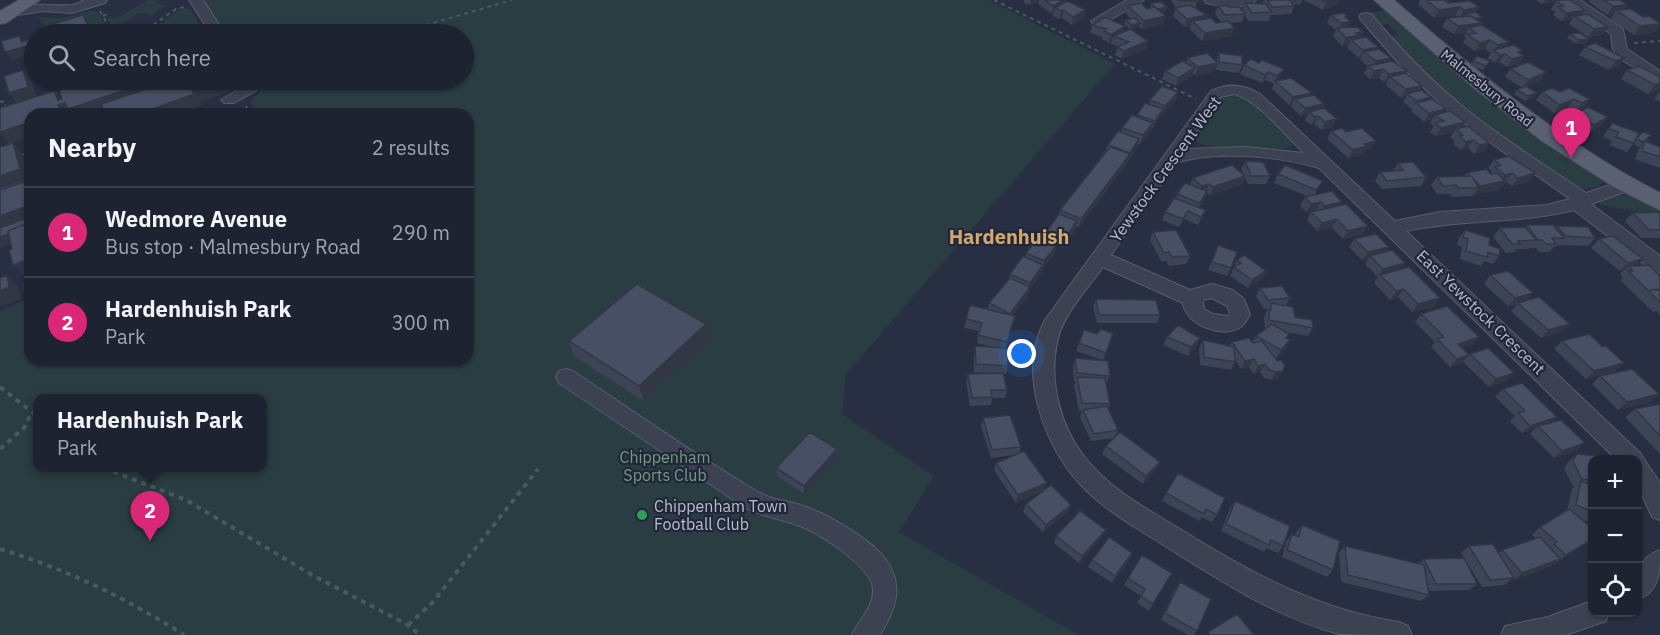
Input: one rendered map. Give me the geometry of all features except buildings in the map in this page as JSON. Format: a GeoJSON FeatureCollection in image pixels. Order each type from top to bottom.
{"type":"FeatureCollection","features":[{"type":"Feature","properties":{"kind":"main road","name":"Malmesbury Road"},"geometry":{"type":"LineString","coordinates":[[1383,0],[1525,121],[1627,185],[1660,202]]}},
{"type":"Feature","properties":{"kind":"main road"},"geometry":{"type":"LineString","coordinates":[[6,15],[38,2]]}},
{"type":"Feature","properties":{"kind":"street"},"geometry":{"type":"LineString","coordinates":[[1098,21],[1137,0]]}},
{"type":"Feature","properties":{"kind":"street"},"geometry":{"type":"LineString","coordinates":[[1211,0],[1225,3],[1249,0]]}},
{"type":"Feature","properties":{"kind":"street"},"geometry":{"type":"LineString","coordinates":[[1572,0],[1618,32],[1620,49],[1625,56],[1660,76]]}},
{"type":"Feature","properties":{"kind":"street"},"geometry":{"type":"LineString","coordinates":[[197,1],[212,24]]}},
{"type":"Feature","properties":{"kind":"street"},"geometry":{"type":"LineString","coordinates":[[38,2],[67,9],[96,2]]}},
{"type":"Feature","properties":{"kind":"street","name":"Malmesbury Road"},"geometry":{"type":"LineString","coordinates":[[1366,17],[1383,30],[1403,61],[1450,104],[1580,202],[1660,266]]}},
{"type":"Feature","properties":{"kind":"street","name":"Yewstock Crescent West"},"geometry":{"type":"LineString","coordinates":[[1235,89],[1220,92],[1209,105],[1052,325],[1046,341],[1043,362],[1044,383],[1057,428],[1075,461],[1088,477],[1135,515],[1210,562],[1338,627]]}},
{"type":"Feature","properties":{"kind":"street","name":"East Yewstock Crescent"},"geometry":{"type":"LineString","coordinates":[[1235,89],[1255,97],[1628,455]]}},
{"type":"Feature","properties":{"kind":"street"},"geometry":{"type":"LineString","coordinates":[[229,100],[249,90]]}},
{"type":"Feature","properties":{"kind":"street","name":"East Yewstock Crescent"},"geometry":{"type":"LineString","coordinates":[[1171,159],[1180,154],[1194,152],[1285,155],[1315,160],[1329,166]]}},
{"type":"Feature","properties":{"kind":"street"},"geometry":{"type":"LineString","coordinates":[[1393,228],[1440,218],[1547,211],[1627,185]]}},
{"type":"Feature","properties":{"kind":"street","name":"Yewstock Crescent West"},"geometry":{"type":"LineString","coordinates":[[1101,258],[1193,299]]}},
{"type":"Feature","properties":{"kind":"street"},"geometry":{"type":"LineString","coordinates":[[566,377],[752,500],[775,511],[803,517],[865,553],[884,576],[885,585],[884,603],[866,635]]}},
{"type":"Feature","properties":{"kind":"street"},"geometry":{"type":"LineString","coordinates":[[1642,474],[1660,510]]}},
{"type":"Feature","properties":{"kind":"street"},"geometry":{"type":"LineString","coordinates":[[1642,583],[1660,561]]}},
{"type":"Feature","properties":{"kind":"street"},"geometry":{"type":"LineString","coordinates":[[1514,635],[1548,628],[1588,615]]}},
{"type":"Feature","properties":{"kind":"street"},"geometry":{"type":"LineString","coordinates":[[1338,627],[1360,628],[1399,635]]}},
{"type":"Feature","properties":{"kind":"path"},"geometry":{"type":"LineString","coordinates":[[429,24],[512,0]]}},
{"type":"Feature","properties":{"kind":"path"},"geometry":{"type":"LineString","coordinates":[[994,0],[1209,105]]}},
{"type":"Feature","properties":{"kind":"path"},"geometry":{"type":"LineString","coordinates":[[154,24],[176,9],[197,1]]}},
{"type":"Feature","properties":{"kind":"path"},"geometry":{"type":"LineString","coordinates":[[96,2],[107,24]]}},
{"type":"Feature","properties":{"kind":"path"},"geometry":{"type":"LineString","coordinates":[[103,16],[110,13]]}},
{"type":"Feature","properties":{"kind":"path"},"geometry":{"type":"LineString","coordinates":[[1620,44],[1660,41]]}},
{"type":"Feature","properties":{"kind":"path"},"geometry":{"type":"LineString","coordinates":[[45,98],[60,90],[62,96]]}},
{"type":"Feature","properties":{"kind":"path"},"geometry":{"type":"LineString","coordinates":[[0,102],[4,101],[9,113],[2,115]]}},
{"type":"Feature","properties":{"kind":"path"},"geometry":{"type":"LineString","coordinates":[[16,157],[24,154]]}},
{"type":"Feature","properties":{"kind":"path"},"geometry":{"type":"LineString","coordinates":[[0,387],[32,412],[24,428],[0,449]]}},
{"type":"Feature","properties":{"kind":"path"},"geometry":{"type":"LineString","coordinates":[[408,625],[433,602],[538,469]]}},
{"type":"Feature","properties":{"kind":"path"},"geometry":{"type":"LineString","coordinates":[[114,472],[186,500],[314,576],[408,625],[420,635]]}},
{"type":"Feature","properties":{"kind":"path"},"geometry":{"type":"LineString","coordinates":[[0,549],[36,559],[100,586],[148,611],[184,635]]}},
{"type":"Feature","properties":{"kind":"green space"},"geometry":{"type":"Polygon","coordinates":[[[148,0],[159,0],[156,3],[165,6],[151,15],[139,13],[122,24],[110,24],[106,17],[117,18],[148,0]]]}},
{"type":"Feature","properties":{"kind":"green space","name":"Chippenham Sports Club"},"geometry":{"type":"Polygon","coordinates":[[[203,0],[988,0],[1115,64],[846,374],[842,414],[934,476],[899,532],[1079,635],[0,635],[0,311],[24,300],[24,366],[474,366],[474,108],[254,108],[250,102],[262,90],[474,90],[474,24],[219,24],[203,0]]]}},
{"type":"Feature","properties":{"kind":"green space"},"geometry":{"type":"Polygon","coordinates":[[[190,9],[199,24],[159,24],[180,10],[190,9]]]}},
{"type":"Feature","properties":{"kind":"green space"},"geometry":{"type":"Polygon","coordinates":[[[1387,10],[1477,91],[1510,117],[1601,179],[1603,181],[1601,184],[1592,188],[1578,189],[1465,112],[1387,36],[1398,35],[1388,24],[1377,25],[1368,13],[1387,10]]]}},
{"type":"Feature","properties":{"kind":"green space"},"geometry":{"type":"Polygon","coordinates":[[[97,11],[105,24],[43,24],[37,17],[61,18],[97,11]]]}},
{"type":"Feature","properties":{"kind":"green space"},"geometry":{"type":"Polygon","coordinates":[[[1232,92],[1247,97],[1291,139],[1293,145],[1283,149],[1210,147],[1197,143],[1195,138],[1224,94],[1232,92]]]}},
{"type":"Feature","properties":{"kind":"green space"},"geometry":{"type":"Polygon","coordinates":[[[1634,195],[1660,207],[1660,216],[1600,205],[1599,202],[1608,197],[1634,195]]]}},
{"type":"Feature","properties":{"kind":"place","name":"Wedmore Avenue"},"geometry":{"type":"Point","coordinates":[1571,158]}},
{"type":"Feature","properties":{"kind":"place","name":"Chippenham Town Football Club"},"geometry":{"type":"Point","coordinates":[642,515]}},
{"type":"Feature","properties":{"kind":"place","name":"Hardenhuish Park"},"geometry":{"type":"Point","coordinates":[150,541]}},
{"type":"Feature","properties":{"kind":"district","name":"Hardenhuish"},"geometry":{"type":"Point","coordinates":[1009,236]}}]}
